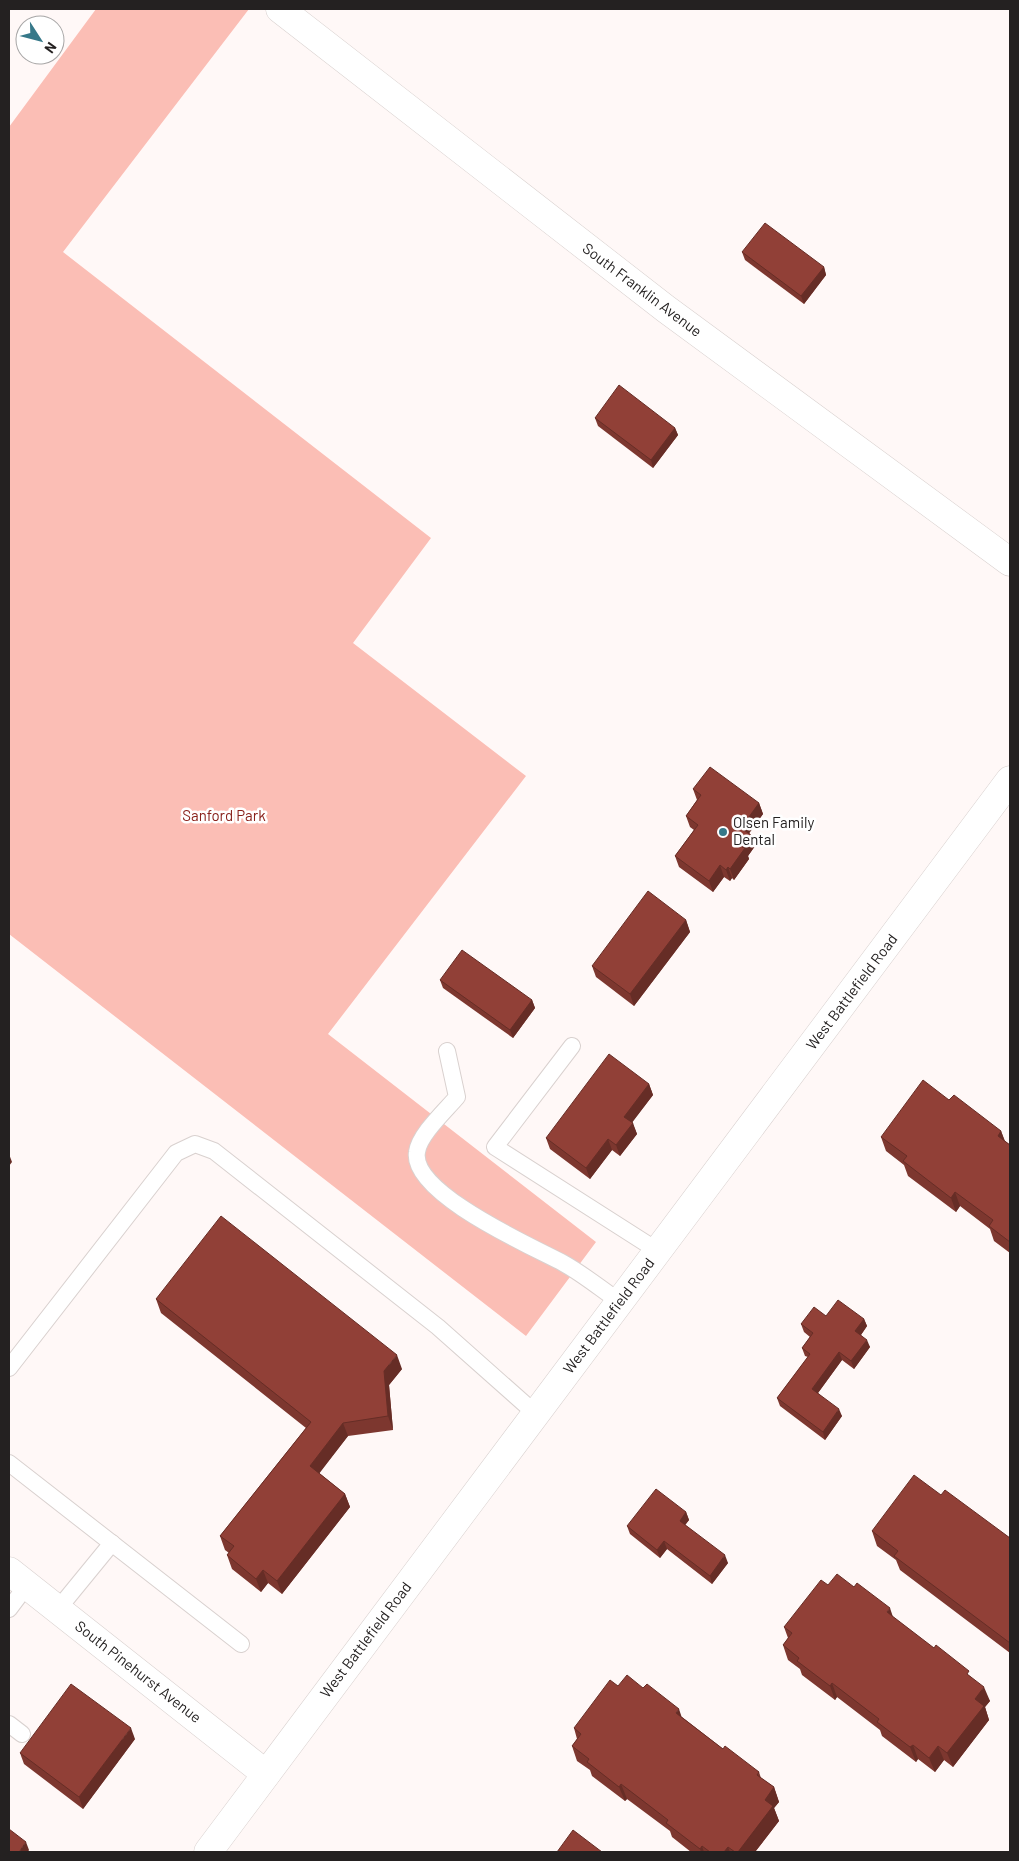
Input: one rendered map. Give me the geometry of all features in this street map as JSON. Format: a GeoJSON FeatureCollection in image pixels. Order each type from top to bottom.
{"type":"FeatureCollection","features":[{"type":"Feature","properties":{"kind":"main road","name":"South Franklin Avenue"},"geometry":{"type":"LineString","coordinates":[[280,9],[666,309],[1010,562]]}},
{"type":"Feature","properties":{"kind":"main road","name":"West Battlefield Road"},"geometry":{"type":"LineString","coordinates":[[208,1852],[1010,780]]}},
{"type":"Feature","properties":{"kind":"main road","name":"South Pinehurst Avenue"},"geometry":{"type":"LineString","coordinates":[[18,1578],[266,1774]]}},
{"type":"Feature","properties":{"kind":"lane"},"geometry":{"type":"LineString","coordinates":[[572,1046],[495,1146],[658,1251]]}},
{"type":"Feature","properties":{"kind":"lane"},"geometry":{"type":"LineString","coordinates":[[447,1051],[457,1097],[420,1142],[416,1153],[417,1163],[427,1179],[473,1215],[515,1240],[564,1264],[620,1302]]}},
{"type":"Feature","properties":{"kind":"lane"},"geometry":{"type":"LineString","coordinates":[[9,1368],[176,1153],[195,1144],[214,1151],[358,1263],[438,1328],[536,1414]]}},
{"type":"Feature","properties":{"kind":"lane"},"geometry":{"type":"LineString","coordinates":[[9,1462],[241,1644]]}},
{"type":"Feature","properties":{"kind":"lane"},"geometry":{"type":"LineString","coordinates":[[58,1609],[112,1543]]}},
{"type":"Feature","properties":{"kind":"lane"},"geometry":{"type":"LineString","coordinates":[[9,1609],[18,1578]]}},
{"type":"Feature","properties":{"kind":"lane"},"geometry":{"type":"LineString","coordinates":[[9,1724],[22,1734]]}},
{"type":"Feature","properties":{"kind":"green space","name":"Sanford Park"},"geometry":{"type":"Polygon","coordinates":[[[96,9],[249,9],[63,252],[431,538],[353,643],[526,776],[328,1034],[596,1242],[526,1336],[9,934],[9,127],[55,65],[65,65],[65,51],[96,9]]]}},
{"type":"Feature","properties":{"kind":"building"},"geometry":{"type":"Polygon","coordinates":[[[765,223],[824,267],[801,296],[742,252],[765,223]]]}},
{"type":"Feature","properties":{"kind":"building"},"geometry":{"type":"Polygon","coordinates":[[[619,385],[675,428],[651,460],[595,418],[619,385]]]}},
{"type":"Feature","properties":{"kind":"building","name":"Olsen Family Dental"},"geometry":{"type":"Polygon","coordinates":[[[710,767],[759,803],[741,828],[751,835],[742,847],[745,848],[730,869],[728,867],[726,870],[720,865],[709,881],[675,856],[698,825],[686,816],[701,795],[693,789],[710,767]]]}},
{"type":"Feature","properties":{"kind":"building"},"geometry":{"type":"Polygon","coordinates":[[[648,891],[686,920],[630,994],[592,966],[648,891]]]}},
{"type":"Feature","properties":{"kind":"building"},"geometry":{"type":"Polygon","coordinates":[[[462,950],[532,1000],[510,1030],[440,980],[462,950]]]}},
{"type":"Feature","properties":{"kind":"building"},"geometry":{"type":"Polygon","coordinates":[[[609,1054],[649,1084],[624,1117],[633,1123],[616,1145],[608,1139],[586,1168],[546,1138],[609,1054]]]}},
{"type":"Feature","properties":{"kind":"building"},"geometry":{"type":"Polygon","coordinates":[[[923,1080],[949,1100],[954,1095],[1001,1131],[998,1136],[1010,1145],[1010,1242],[989,1226],[993,1220],[955,1192],[951,1198],[903,1161],[907,1156],[881,1137],[923,1080]]]}},
{"type":"Feature","properties":{"kind":"building"},"geometry":{"type":"Polygon","coordinates":[[[221,1216],[397,1355],[384,1371],[388,1416],[343,1423],[310,1466],[345,1494],[277,1581],[263,1570],[256,1579],[227,1555],[234,1546],[220,1536],[311,1422],[156,1299],[221,1216]]]}},
{"type":"Feature","properties":{"kind":"building"},"geometry":{"type":"Polygon","coordinates":[[[838,1300],[864,1319],[855,1331],[867,1340],[851,1361],[839,1352],[812,1389],[839,1409],[823,1432],[777,1398],[810,1354],[802,1348],[813,1333],[801,1324],[814,1307],[826,1316],[838,1300]]]}},
{"type":"Feature","properties":{"kind":"building"},"geometry":{"type":"Polygon","coordinates":[[[914,1475],[941,1495],[945,1490],[1010,1538],[1010,1643],[894,1556],[898,1551],[872,1531],[914,1475]]]}},
{"type":"Feature","properties":{"kind":"building"},"geometry":{"type":"Polygon","coordinates":[[[656,1489],[686,1512],[680,1521],[725,1555],[710,1576],[664,1541],[657,1550],[627,1526],[656,1489]]]}},
{"type":"Feature","properties":{"kind":"building"},"geometry":{"type":"Polygon","coordinates":[[[837,1574],[854,1587],[857,1583],[890,1608],[887,1612],[934,1648],[936,1645],[969,1671],[967,1674],[984,1687],[975,1699],[984,1706],[947,1753],[938,1746],[929,1758],[913,1745],[910,1747],[877,1722],[879,1719],[832,1683],[830,1686],[797,1661],[799,1658],[783,1645],[792,1633],[784,1627],[821,1580],[828,1585],[837,1574]]]}},
{"type":"Feature","properties":{"kind":"building"},"geometry":{"type":"Polygon","coordinates":[[[627,1675],[643,1688],[647,1684],[679,1709],[676,1713],[723,1749],[725,1746],[759,1772],[757,1775],[774,1787],[765,1800],[773,1806],[738,1852],[728,1847],[724,1852],[710,1852],[702,1846],[700,1849],[666,1823],[668,1820],[621,1784],[619,1787],[587,1762],[589,1759],[572,1746],[581,1734],[574,1728],[610,1680],[618,1686],[627,1675]]]}},
{"type":"Feature","properties":{"kind":"building"},"geometry":{"type":"Polygon","coordinates":[[[71,1684],[131,1728],[79,1797],[20,1753],[71,1684]]]}},
{"type":"Feature","properties":{"kind":"building"},"geometry":{"type":"Polygon","coordinates":[[[9,1829],[26,1842],[19,1852],[9,1852],[9,1829]]]}},
{"type":"Feature","properties":{"kind":"building"},"geometry":{"type":"Polygon","coordinates":[[[573,1830],[602,1852],[557,1852],[573,1830]]]}},
{"type":"Feature","properties":{"kind":"place","name":"Olsen Family Dental"},"geometry":{"type":"Point","coordinates":[723,832]}}]}
